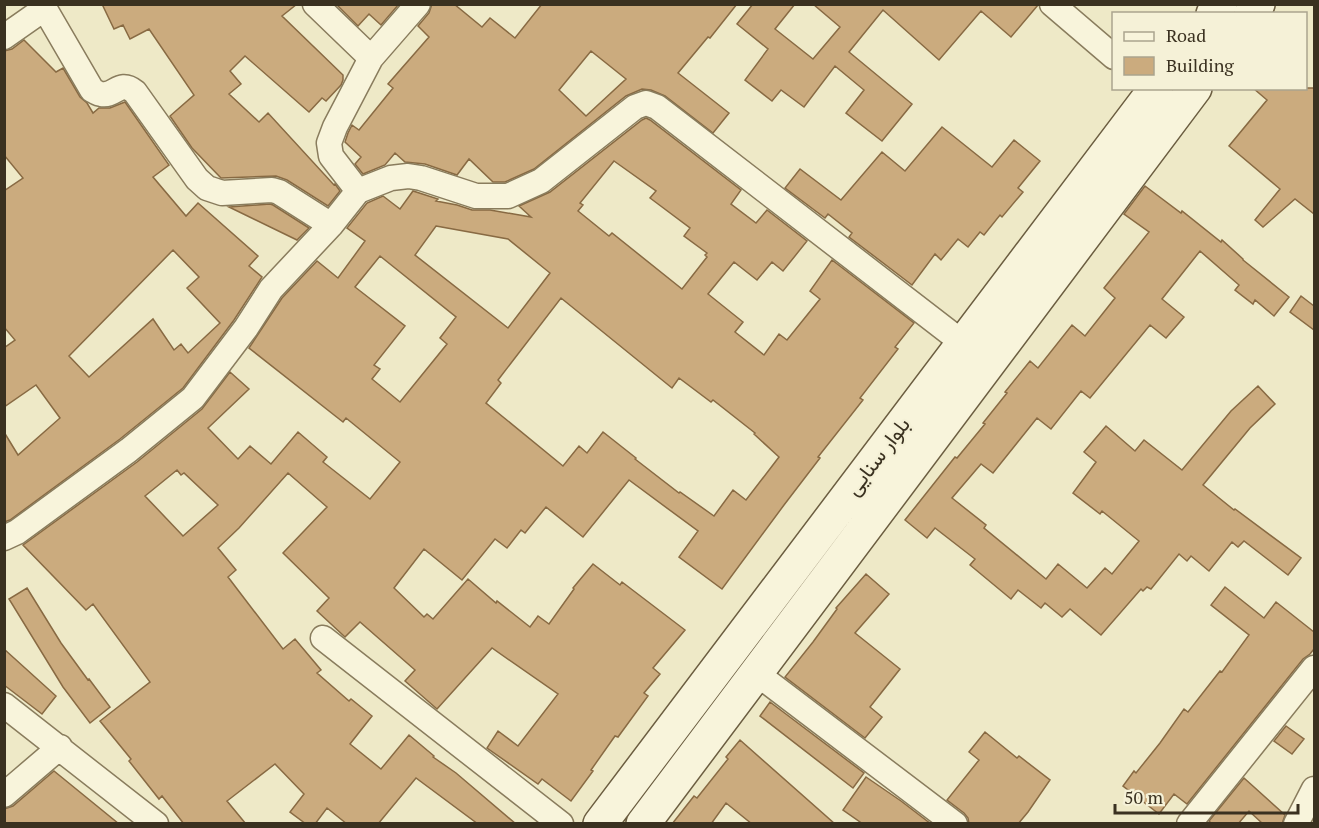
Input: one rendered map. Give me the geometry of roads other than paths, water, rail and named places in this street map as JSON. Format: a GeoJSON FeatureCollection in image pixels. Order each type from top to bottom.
{"type":"FeatureCollection","features":[{"type":"Feature","properties":{"kind":"main road","name":"بلوار سنایی"},"geometry":{"type":"LineString","coordinates":[[600,824],[1153,90]]}},
{"type":"Feature","properties":{"kind":"main road","name":"بلوار سنایی"},"geometry":{"type":"LineString","coordinates":[[643,824],[1193,90]]}},
{"type":"Feature","properties":{"kind":"street"},"geometry":{"type":"LineString","coordinates":[[315,4],[371,58]]}},
{"type":"Feature","properties":{"kind":"street"},"geometry":{"type":"LineString","coordinates":[[358,191],[331,156],[329,143],[371,58],[418,4]]}},
{"type":"Feature","properties":{"kind":"street"},"geometry":{"type":"LineString","coordinates":[[1052,4],[1112,56]]}},
{"type":"Feature","properties":{"kind":"street"},"geometry":{"type":"LineString","coordinates":[[4,37],[43,7],[92,90],[100,94],[107,94],[123,87],[129,87],[135,92],[197,179],[207,188],[222,193],[272,190],[279,192],[331,225]]}},
{"type":"Feature","properties":{"kind":"street"},"geometry":{"type":"LineString","coordinates":[[6,535],[17,532],[129,450],[193,398],[246,328],[271,289],[331,225],[358,191],[391,178],[408,176],[421,177],[476,196],[508,196],[541,181],[635,107],[646,103],[657,107],[963,342]]}},
{"type":"Feature","properties":{"kind":"street"},"geometry":{"type":"LineString","coordinates":[[323,638],[561,824]]}},
{"type":"Feature","properties":{"kind":"street"},"geometry":{"type":"LineString","coordinates":[[1189,824],[1314,668]]}},
{"type":"Feature","properties":{"kind":"street"},"geometry":{"type":"LineString","coordinates":[[756,673],[955,824]]}},
{"type":"Feature","properties":{"kind":"street"},"geometry":{"type":"LineString","coordinates":[[4,705],[156,824]]}},
{"type":"Feature","properties":{"kind":"street"},"geometry":{"type":"LineString","coordinates":[[4,795],[60,747]]}},
{"type":"Feature","properties":{"kind":"street"},"geometry":{"type":"LineString","coordinates":[[1296,824],[1314,789]]}}]}
